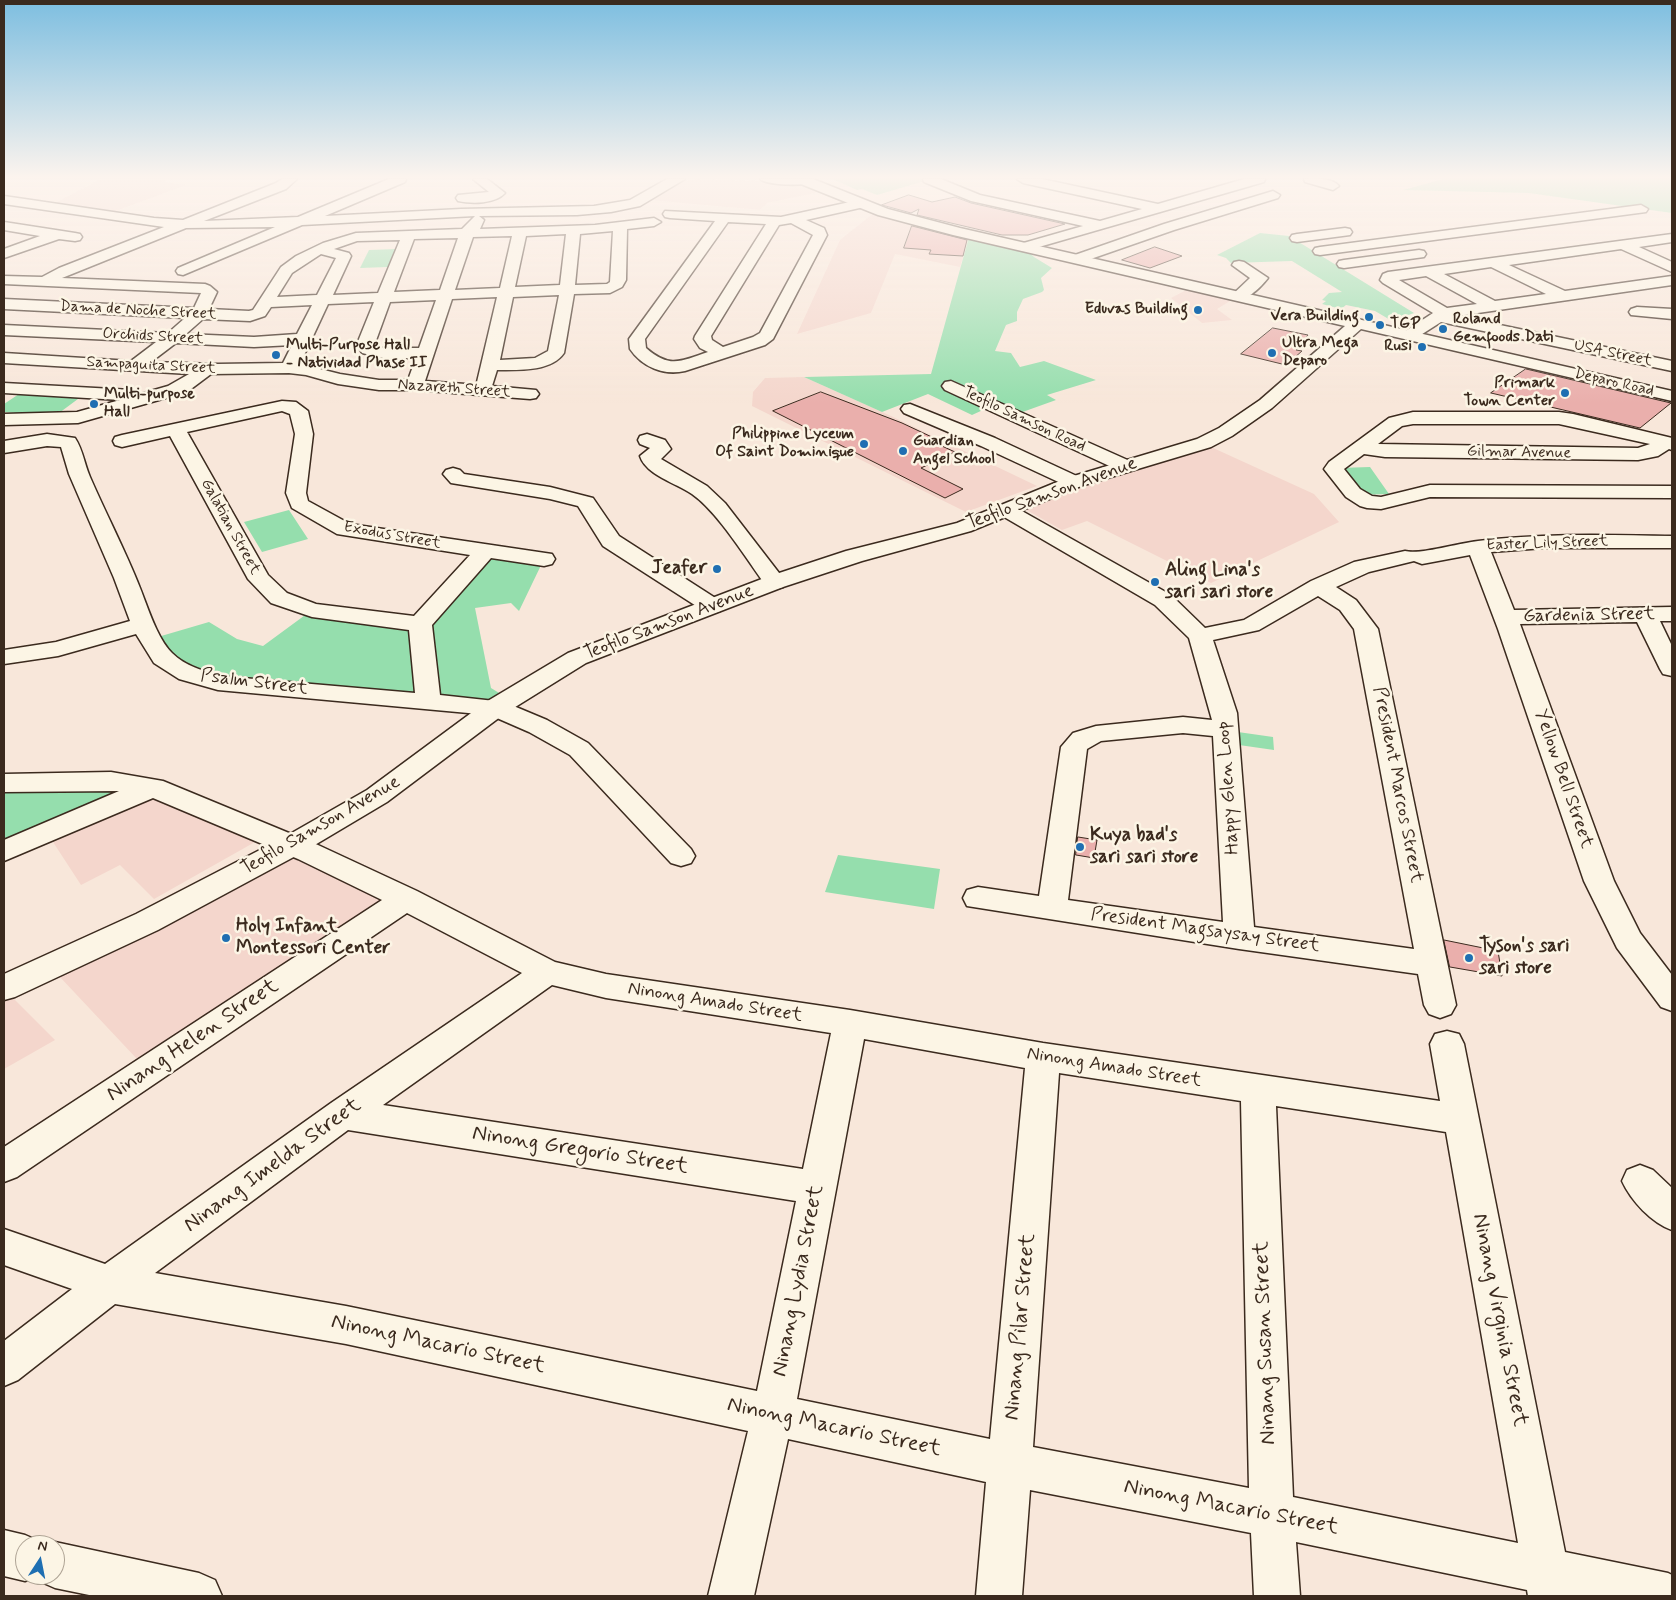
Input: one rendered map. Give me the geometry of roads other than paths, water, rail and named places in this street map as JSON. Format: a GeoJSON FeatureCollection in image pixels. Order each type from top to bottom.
{"type":"FeatureCollection","features":[{"type":"Feature","properties":{"kind":"street"},"geometry":{"type":"LineString","coordinates":[[45,282],[64,271],[109,254]]}},
{"type":"Feature","properties":{"kind":"street"},"geometry":{"type":"LineString","coordinates":[[183,271],[225,254]]}},
{"type":"Feature","properties":{"kind":"street"},"geometry":{"type":"LineString","coordinates":[[267,302],[286,270],[314,254]]}},
{"type":"Feature","properties":{"kind":"street"},"geometry":{"type":"LineString","coordinates":[[291,363],[344,256],[335,254]]}},
{"type":"Feature","properties":{"kind":"street"},"geometry":{"type":"LineString","coordinates":[[402,254],[365,344],[368,349],[383,353],[425,353]]}},
{"type":"Feature","properties":{"kind":"street"},"geometry":{"type":"LineString","coordinates":[[415,385],[460,254]]}},
{"type":"Feature","properties":{"kind":"street"},"geometry":{"type":"LineString","coordinates":[[484,390],[515,254]]}},
{"type":"Feature","properties":{"kind":"street"},"geometry":{"type":"LineString","coordinates":[[490,365],[543,362],[552,358],[556,353],[567,291],[571,254]]}},
{"type":"Feature","properties":{"kind":"street"},"geometry":{"type":"LineString","coordinates":[[267,302],[610,288],[617,284],[619,254]]}},
{"type":"Feature","properties":{"kind":"street"},"geometry":{"type":"LineString","coordinates":[[698,254],[641,332],[636,344],[638,349],[652,361],[670,368],[759,341],[770,332],[810,254]]}},
{"type":"Feature","properties":{"kind":"street"},"geometry":{"type":"LineString","coordinates":[[721,354],[706,344],[702,339],[703,336],[755,254]]}},
{"type":"Feature","properties":{"kind":"street","name":"Deparo Road"},"geometry":{"type":"LineString","coordinates":[[1054,254],[1672,396]]}},
{"type":"Feature","properties":{"kind":"street"},"geometry":{"type":"LineString","coordinates":[[1077,259],[1092,254]]}},
{"type":"Feature","properties":{"kind":"street"},"geometry":{"type":"LineString","coordinates":[[1344,264],[1435,254]]}},
{"type":"Feature","properties":{"kind":"street"},"geometry":{"type":"LineString","coordinates":[[1442,254],[1466,266],[1486,280]]}},
{"type":"Feature","properties":{"kind":"street"},"geometry":{"type":"LineString","coordinates":[[1428,271],[1560,254],[1585,266]]}},
{"type":"Feature","properties":{"kind":"street"},"geometry":{"type":"LineString","coordinates":[[1600,254],[1618,262]]}},
{"type":"Feature","properties":{"kind":"street"},"geometry":{"type":"LineString","coordinates":[[1642,254],[1672,268]]}},
{"type":"Feature","properties":{"kind":"street"},"geometry":{"type":"LineString","coordinates":[[1526,258],[1552,271]]}},
{"type":"Feature","properties":{"kind":"street"},"geometry":{"type":"LineString","coordinates":[[1494,263],[1562,296]]}},
{"type":"Feature","properties":{"kind":"street"},"geometry":{"type":"LineString","coordinates":[[1239,264],[1260,278],[1240,296]]}},
{"type":"Feature","properties":{"kind":"street"},"geometry":{"type":"LineString","coordinates":[[1636,270],[1668,282]]}},
{"type":"Feature","properties":{"kind":"street"},"geometry":{"type":"LineString","coordinates":[[1428,271],[1491,305]]}},
{"type":"Feature","properties":{"kind":"street","name":"USA Street"},"geometry":{"type":"LineString","coordinates":[[1428,271],[1388,277],[1388,280],[1440,315],[1672,366]]}},
{"type":"Feature","properties":{"kind":"street"},"geometry":{"type":"LineString","coordinates":[[1602,275],[1628,287]]}},
{"type":"Feature","properties":{"kind":"street"},"geometry":{"type":"LineString","coordinates":[[1569,279],[1595,291]]}},
{"type":"Feature","properties":{"kind":"street"},"geometry":{"type":"LineString","coordinates":[[4,280],[205,288],[209,292],[199,314],[172,338],[135,366]]}},
{"type":"Feature","properties":{"kind":"street"},"geometry":{"type":"LineString","coordinates":[[1410,335],[1440,315],[1491,305],[1668,282]]}},
{"type":"Feature","properties":{"kind":"street"},"geometry":{"type":"LineString","coordinates":[[1502,288],[1526,300]]}},
{"type":"Feature","properties":{"kind":"street","name":"Dama de Noche Street"},"geometry":{"type":"LineString","coordinates":[[4,304],[250,316],[259,313],[267,302]]}},
{"type":"Feature","properties":{"kind":"street"},"geometry":{"type":"LineString","coordinates":[[1637,312],[1672,314]]}},
{"type":"Feature","properties":{"kind":"street","name":"Teofilo Samson Avenue"},"geometry":{"type":"LineString","coordinates":[[4,988],[147,922],[293,845],[378,796],[495,708],[577,658],[775,582],[844,559],[964,527],[1074,482],[1204,443],[1234,427],[1270,400],[1358,323]]}},
{"type":"Feature","properties":{"kind":"street","name":"Orchids Street"},"geometry":{"type":"LineString","coordinates":[[4,330],[254,342],[302,339]]}},
{"type":"Feature","properties":{"kind":"street","name":"Sampaguita Street"},"geometry":{"type":"LineString","coordinates":[[4,358],[135,366],[255,370],[291,363]]}},
{"type":"Feature","properties":{"kind":"street","name":"Nazareth Street"},"geometry":{"type":"LineString","coordinates":[[291,363],[338,379],[379,385],[415,385],[530,394]]}},
{"type":"Feature","properties":{"kind":"street"},"geometry":{"type":"LineString","coordinates":[[4,420],[78,417],[155,396],[185,385],[207,369]]}},
{"type":"Feature","properties":{"kind":"street","name":"Teofilo Samson Road"},"geometry":{"type":"LineString","coordinates":[[951,386],[1124,466]]}},
{"type":"Feature","properties":{"kind":"street"},"geometry":{"type":"LineString","coordinates":[[4,388],[155,396]]}},
{"type":"Feature","properties":{"kind":"street","name":"Exodus Street"},"geometry":{"type":"LineString","coordinates":[[176,430],[282,406],[290,406],[299,411],[304,434],[296,493],[299,504],[344,530],[544,559]]}},
{"type":"Feature","properties":{"kind":"street"},"geometry":{"type":"LineString","coordinates":[[910,409],[988,442],[1074,482]]}},
{"type":"Feature","properties":{"kind":"street"},"geometry":{"type":"LineString","coordinates":[[1670,441],[1573,420],[1413,418],[1396,422],[1334,469],[1353,493],[1366,502],[1381,503],[1430,491],[1672,492]]}},
{"type":"Feature","properties":{"kind":"street"},"geometry":{"type":"LineString","coordinates":[[122,441],[176,430]]}},
{"type":"Feature","properties":{"kind":"street","name":"Galatian Street"},"geometry":{"type":"LineString","coordinates":[[176,430],[259,579],[280,598],[312,610],[420,624]]}},
{"type":"Feature","properties":{"kind":"street","name":"Psalm Street"},"geometry":{"type":"LineString","coordinates":[[4,447],[48,440],[68,442],[74,454],[79,474],[125,578],[143,625],[164,658],[188,674],[218,683],[495,708],[538,726],[580,749],[681,856]]}},
{"type":"Feature","properties":{"kind":"street"},"geometry":{"type":"LineString","coordinates":[[647,440],[658,444],[661,448],[650,456],[652,462],[700,490],[718,507],[775,582]]}},
{"type":"Feature","properties":{"kind":"street","name":"Gilmar Avenue"},"geometry":{"type":"LineString","coordinates":[[1361,448],[1385,451],[1638,454],[1651,452],[1670,441]]}},
{"type":"Feature","properties":{"kind":"street"},"geometry":{"type":"LineString","coordinates":[[453,474],[458,479],[550,493],[586,502],[611,541],[712,606]]}},
{"type":"Feature","properties":{"kind":"street","name":"Happy Glen Loop"},"geometry":{"type":"LineString","coordinates":[[1006,510],[1163,600],[1200,636],[1224,713],[1239,937]]}},
{"type":"Feature","properties":{"kind":"street","name":"Easter Lily Street"},"geometry":{"type":"LineString","coordinates":[[1200,636],[1251,625],[1319,586],[1362,567],[1478,546],[1544,542],[1672,542]]}},
{"type":"Feature","properties":{"kind":"street","name":"Yellow Bell Street"},"geometry":{"type":"LineString","coordinates":[[1478,546],[1599,881],[1628,940],[1672,998]]}},
{"type":"Feature","properties":{"kind":"street"},"geometry":{"type":"LineString","coordinates":[[428,701],[420,624],[485,551]]}},
{"type":"Feature","properties":{"kind":"street","name":"President Marcos Street"},"geometry":{"type":"LineString","coordinates":[[1319,586],[1348,606],[1366,629],[1440,1005]]}},
{"type":"Feature","properties":{"kind":"street","name":"Gardenia Street"},"geometry":{"type":"LineString","coordinates":[[1505,617],[1672,614]]}},
{"type":"Feature","properties":{"kind":"street"},"geometry":{"type":"LineString","coordinates":[[1645,615],[1672,669]]}},
{"type":"Feature","properties":{"kind":"street"},"geometry":{"type":"LineString","coordinates":[[4,657],[58,649],[143,625]]}},
{"type":"Feature","properties":{"kind":"street"},"geometry":{"type":"LineString","coordinates":[[1052,909],[1074,748],[1081,740],[1101,733],[1183,725],[1226,729]]}},
{"type":"Feature","properties":{"kind":"street","name":"Ninong Amado Street"},"geometry":{"type":"LineString","coordinates":[[4,783],[111,781],[153,787],[293,845],[406,899],[547,972],[606,986],[850,1023],[1043,1057],[1461,1119]]}},
{"type":"Feature","properties":{"kind":"street"},"geometry":{"type":"LineString","coordinates":[[4,851],[153,787]]}},
{"type":"Feature","properties":{"kind":"street","name":"President Magsaysay Street"},"geometry":{"type":"LineString","coordinates":[[978,898],[1432,964]]}},
{"type":"Feature","properties":{"kind":"street","name":"Ninang Helen Street"},"geometry":{"type":"LineString","coordinates":[[4,1166],[406,899]]}},
{"type":"Feature","properties":{"kind":"street","name":"Ninang Imelda Street"},"geometry":{"type":"LineString","coordinates":[[4,1366],[109,1284],[343,1114],[547,972]]}},
{"type":"Feature","properties":{"kind":"street","name":"Ninang Lydia Street"},"geometry":{"type":"LineString","coordinates":[[731,1596],[773,1414],[850,1023]]}},
{"type":"Feature","properties":{"kind":"street","name":"Ninang Virginia Street"},"geometry":{"type":"LineString","coordinates":[[1447,1044],[1549,1584]]}},
{"type":"Feature","properties":{"kind":"street","name":"Ninang Pilar Street"},"geometry":{"type":"LineString","coordinates":[[999,1596],[1043,1057]]}},
{"type":"Feature","properties":{"kind":"street","name":"Ninang Susan Street"},"geometry":{"type":"LineString","coordinates":[[1258,1090],[1272,1515],[1277,1596]]}},
{"type":"Feature","properties":{"kind":"street","name":"Ninong Gregorio Street"},"geometry":{"type":"LineString","coordinates":[[343,1114],[818,1188]]}},
{"type":"Feature","properties":{"kind":"street"},"geometry":{"type":"LineString","coordinates":[[1640,1181],[1670,1217]]}},
{"type":"Feature","properties":{"kind":"street","name":"Ninong Macario Street"},"geometry":{"type":"LineString","coordinates":[[4,1247],[109,1284],[346,1325],[1009,1465],[1272,1515],[1549,1584],[1668,1596]]}},
{"type":"Feature","properties":{"kind":"street"},"geometry":{"type":"LineString","coordinates":[[65,1570],[96,1586],[199,1596]]}},
{"type":"Feature","properties":{"kind":"place","name":"Eduvas Building"},"geometry":{"type":"Point","coordinates":[1198,310]}},
{"type":"Feature","properties":{"kind":"place","name":"Vera Building"},"geometry":{"type":"Point","coordinates":[1369,317]}},
{"type":"Feature","properties":{"kind":"place","name":"TGP"},"geometry":{"type":"Point","coordinates":[1380,325]}},
{"type":"Feature","properties":{"kind":"place","name":"Roland Gemfoods Dati"},"geometry":{"type":"Point","coordinates":[1443,329]}},
{"type":"Feature","properties":{"kind":"place","name":"Rusi"},"geometry":{"type":"Point","coordinates":[1422,347]}},
{"type":"Feature","properties":{"kind":"place","name":"Ultra Mega Deparo"},"geometry":{"type":"Point","coordinates":[1272,353]}},
{"type":"Feature","properties":{"kind":"place","name":"Multi-Purpose Hall - Natividad Phase II"},"geometry":{"type":"Point","coordinates":[276,355]}},
{"type":"Feature","properties":{"kind":"place","name":"Primark Town Center"},"geometry":{"type":"Point","coordinates":[1565,393]}},
{"type":"Feature","properties":{"kind":"place","name":"Multi-purpose Hall"},"geometry":{"type":"Point","coordinates":[94,404]}},
{"type":"Feature","properties":{"kind":"place","name":"Philippine Lyceum Of Saint Dominique"},"geometry":{"type":"Point","coordinates":[864,444]}},
{"type":"Feature","properties":{"kind":"place","name":"Guardian Angel School"},"geometry":{"type":"Point","coordinates":[903,451]}},
{"type":"Feature","properties":{"kind":"place","name":"Jeafer"},"geometry":{"type":"Point","coordinates":[717,569]}},
{"type":"Feature","properties":{"kind":"place","name":"Aling Lina's sari sari store"},"geometry":{"type":"Point","coordinates":[1155,582]}},
{"type":"Feature","properties":{"kind":"place","name":"Kuya bad's sari sari store"},"geometry":{"type":"Point","coordinates":[1080,847]}},
{"type":"Feature","properties":{"kind":"place","name":"Holy Infant Montessori Center"},"geometry":{"type":"Point","coordinates":[226,938]}},
{"type":"Feature","properties":{"kind":"place","name":"Tyson's sari sari store"},"geometry":{"type":"Point","coordinates":[1469,958]}}]}
